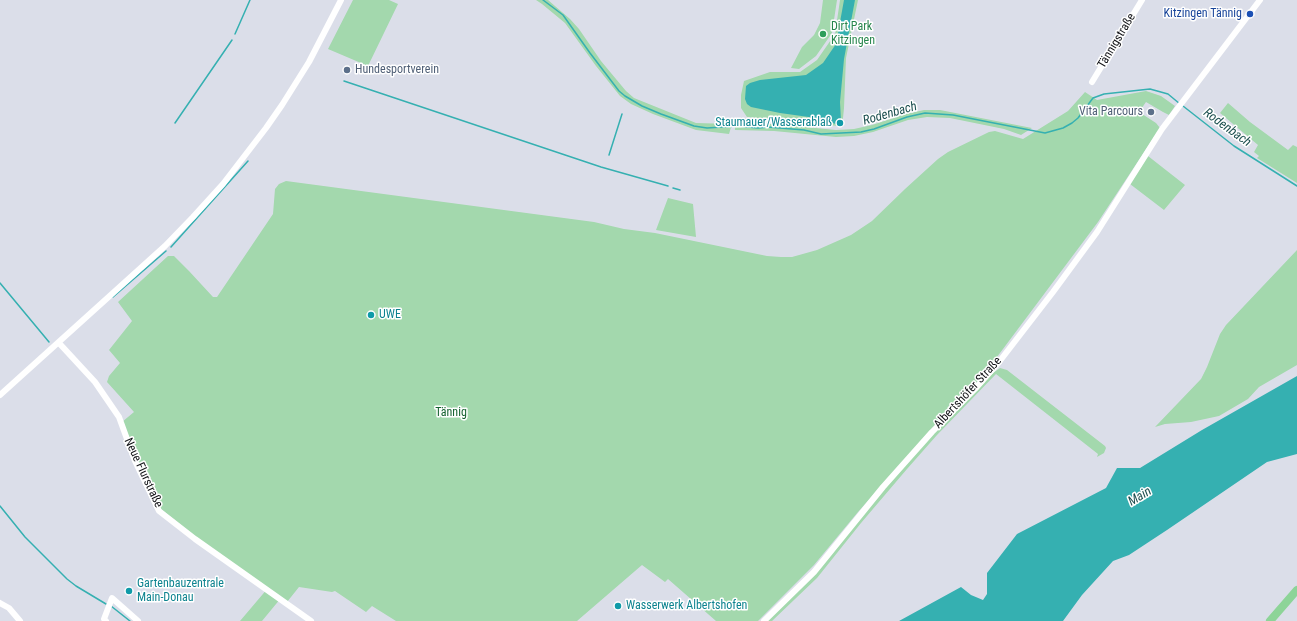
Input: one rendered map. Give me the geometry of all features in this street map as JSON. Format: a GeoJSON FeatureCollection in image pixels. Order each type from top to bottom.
{"type":"FeatureCollection","features":[{"type":"Feature","properties":{"kind":"main road"},"geometry":{"type":"LineString","coordinates":[[1270,621],[1295,593]]}},
{"type":"Feature","properties":{"kind":"street"},"geometry":{"type":"LineString","coordinates":[[0,394],[59,343],[165,246],[213,195],[266,128],[282,105],[306,66],[341,0]]}},
{"type":"Feature","properties":{"kind":"street","name":"Tännigstraße"},"geometry":{"type":"LineString","coordinates":[[1092,82],[1142,0]]}},
{"type":"Feature","properties":{"kind":"street","name":"Albertshöfer Straße"},"geometry":{"type":"LineString","coordinates":[[764,621],[814,572],[883,487],[932,432],[975,389],[999,362],[1097,232],[1162,129],[1260,0]]}},
{"type":"Feature","properties":{"kind":"street","name":"Neue Flurstraße"},"geometry":{"type":"LineString","coordinates":[[59,343],[95,382],[118,417],[135,461],[159,511],[302,618],[311,621]]}},
{"type":"Feature","properties":{"kind":"street"},"geometry":{"type":"LineString","coordinates":[[106,621],[104,619],[112,598],[138,621]]}},
{"type":"Feature","properties":{"kind":"street"},"geometry":{"type":"LineString","coordinates":[[0,603],[9,608],[20,621]]}},
{"type":"Feature","properties":{"kind":"green space"},"geometry":{"type":"Polygon","coordinates":[[[353,0],[389,0],[398,4],[368,66],[328,49],[353,0]]]}},
{"type":"Feature","properties":{"kind":"green space"},"geometry":{"type":"Polygon","coordinates":[[[536,0],[548,0],[570,19],[579,29],[601,61],[626,91],[634,98],[696,123],[732,124],[729,134],[696,130],[631,104],[620,96],[565,23],[536,0]]]}},
{"type":"Feature","properties":{"kind":"green space","name":"Dirt Park Kitzingen"},"geometry":{"type":"Polygon","coordinates":[[[823,0],[837,0],[832,33],[816,56],[799,69],[791,68],[802,47],[814,35],[820,23],[823,0]]]}},
{"type":"Feature","properties":{"kind":"green space"},"geometry":{"type":"Polygon","coordinates":[[[840,0],[858,0],[846,58],[843,118],[839,126],[747,117],[741,108],[741,95],[744,81],[770,72],[800,72],[817,60],[835,34],[840,0]]]}},
{"type":"Feature","properties":{"kind":"green space","name":"Tännig"},"geometry":{"type":"Polygon","coordinates":[[[1146,91],[1161,96],[1175,106],[1169,115],[1146,102],[1139,112],[1156,123],[1160,128],[1098,222],[991,365],[975,384],[953,405],[858,512],[814,565],[758,621],[716,621],[668,579],[665,582],[642,565],[577,621],[396,621],[372,606],[366,612],[335,591],[332,592],[299,587],[287,602],[281,598],[262,621],[240,621],[268,588],[197,538],[156,505],[122,422],[134,412],[107,382],[109,376],[120,363],[109,350],[132,321],[118,302],[168,256],[174,256],[213,297],[217,297],[273,214],[275,189],[279,184],[286,181],[594,222],[767,256],[792,257],[817,250],[851,235],[872,221],[938,159],[948,152],[989,132],[995,131],[1023,139],[1068,111],[1085,92],[1097,100],[1146,91]]]}},
{"type":"Feature","properties":{"kind":"green space"},"geometry":{"type":"Polygon","coordinates":[[[1228,103],[1250,122],[1288,150],[1293,145],[1297,147],[1297,183],[1257,158],[1259,156],[1254,152],[1258,145],[1220,113],[1228,103]]]}},
{"type":"Feature","properties":{"kind":"green space"},"geometry":{"type":"Polygon","coordinates":[[[924,110],[940,110],[1032,128],[1021,135],[1004,129],[950,118],[927,117],[908,120],[873,132],[854,136],[836,137],[774,131],[735,130],[735,124],[775,124],[836,130],[854,129],[924,110]]]}},
{"type":"Feature","properties":{"kind":"green space"},"geometry":{"type":"Polygon","coordinates":[[[1148,156],[1185,185],[1164,210],[1130,184],[1148,156]]]}},
{"type":"Feature","properties":{"kind":"green space"},"geometry":{"type":"Polygon","coordinates":[[[668,198],[693,204],[696,237],[656,230],[668,198]]]}},
{"type":"Feature","properties":{"kind":"green space"},"geometry":{"type":"Polygon","coordinates":[[[1297,250],[1297,365],[1259,387],[1248,399],[1219,416],[1191,422],[1165,424],[1155,427],[1201,379],[1220,334],[1226,325],[1297,250]]]}},
{"type":"Feature","properties":{"kind":"green space"},"geometry":{"type":"Polygon","coordinates":[[[1000,368],[1007,370],[1105,446],[1106,448],[1104,453],[1097,457],[1098,454],[996,374],[937,435],[907,469],[817,578],[772,621],[767,621],[848,532],[916,452],[993,373],[1000,368]]]}},
{"type":"Feature","properties":{"kind":"water"},"geometry":{"type":"Polygon","coordinates":[[[844,0],[855,0],[844,59],[840,102],[841,121],[838,125],[823,119],[780,113],[751,107],[747,104],[745,99],[746,86],[750,83],[760,80],[806,75],[823,63],[836,44],[844,0]]]}},
{"type":"Feature","properties":{"kind":"water","name":"Main"},"geometry":{"type":"Polygon","coordinates":[[[1297,376],[1297,454],[1267,462],[1129,555],[1113,561],[1082,595],[1063,621],[899,621],[961,587],[971,595],[983,600],[987,594],[987,573],[1017,534],[1106,488],[1117,468],[1140,468],[1202,430],[1297,376]]]}},
{"type":"Feature","properties":{"kind":"waterway"},"geometry":{"type":"LineString","coordinates":[[235,34],[250,0]]}},
{"type":"Feature","properties":{"kind":"waterway","name":"Rodenbach"},"geometry":{"type":"LineString","coordinates":[[543,0],[563,15],[619,91],[642,106],[694,126],[707,128],[738,126],[758,128],[768,127],[804,130],[821,134],[861,132],[907,117],[925,113],[953,115],[1045,133],[1063,128],[1072,123],[1078,118],[1093,98],[1104,94],[1150,89],[1168,94],[1180,104]]}},
{"type":"Feature","properties":{"kind":"waterway"},"geometry":{"type":"LineString","coordinates":[[175,123],[232,40]]}},
{"type":"Feature","properties":{"kind":"waterway"},"geometry":{"type":"LineString","coordinates":[[344,81],[601,167],[668,186]]}},
{"type":"Feature","properties":{"kind":"waterway","name":"Rodenbach"},"geometry":{"type":"LineString","coordinates":[[1183,106],[1234,146],[1297,186]]}},
{"type":"Feature","properties":{"kind":"waterway"},"geometry":{"type":"LineString","coordinates":[[609,155],[622,114]]}},
{"type":"Feature","properties":{"kind":"waterway"},"geometry":{"type":"LineString","coordinates":[[171,247],[248,161]]}},
{"type":"Feature","properties":{"kind":"waterway"},"geometry":{"type":"LineString","coordinates":[[673,188],[680,190]]}},
{"type":"Feature","properties":{"kind":"waterway"},"geometry":{"type":"LineString","coordinates":[[113,297],[166,251]]}},
{"type":"Feature","properties":{"kind":"waterway"},"geometry":{"type":"LineString","coordinates":[[0,283],[49,342]]}},
{"type":"Feature","properties":{"kind":"waterway"},"geometry":{"type":"LineString","coordinates":[[0,506],[25,537],[67,579],[106,604]]}},
{"type":"Feature","properties":{"kind":"waterway"},"geometry":{"type":"LineString","coordinates":[[111,606],[130,621]]}},
{"type":"Feature","properties":{"kind":"place","name":"Kitzingen Tännig"},"geometry":{"type":"Point","coordinates":[1250,14]}},
{"type":"Feature","properties":{"kind":"place","name":"Dirt Park Kitzingen"},"geometry":{"type":"Point","coordinates":[823,34]}},
{"type":"Feature","properties":{"kind":"place","name":"Hundesportverein"},"geometry":{"type":"Point","coordinates":[347,70]}},
{"type":"Feature","properties":{"kind":"place","name":"Vita Parcours"},"geometry":{"type":"Point","coordinates":[1151,112]}},
{"type":"Feature","properties":{"kind":"place","name":"Staumauer/Wasserablaß"},"geometry":{"type":"Point","coordinates":[840,123]}},
{"type":"Feature","properties":{"kind":"place","name":"UWE"},"geometry":{"type":"Point","coordinates":[371,315]}},
{"type":"Feature","properties":{"kind":"place","name":"Gartenbauzentrale Main-Donau"},"geometry":{"type":"Point","coordinates":[129,591]}},
{"type":"Feature","properties":{"kind":"place","name":"Wasserwerk Albertshofen"},"geometry":{"type":"Point","coordinates":[618,606]}}]}
